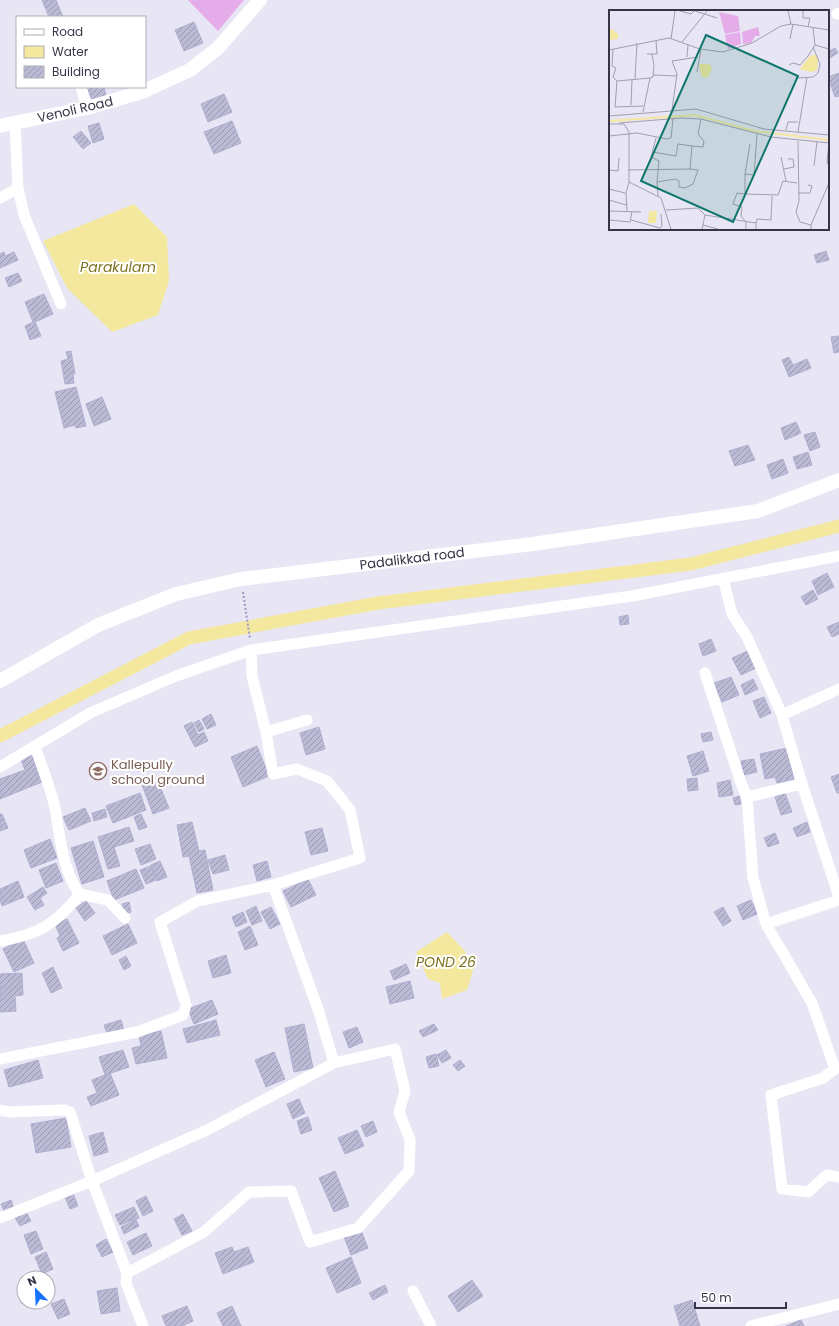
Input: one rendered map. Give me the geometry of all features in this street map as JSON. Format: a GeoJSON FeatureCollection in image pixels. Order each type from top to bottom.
{"type":"FeatureCollection","features":[{"type":"Feature","properties":{"kind":"street","name":"Venoli Road"},"geometry":{"type":"LineString","coordinates":[[0,126],[87,108],[142,92],[190,70],[218,48],[260,0]]}},
{"type":"Feature","properties":{"kind":"street"},"geometry":{"type":"LineString","coordinates":[[81,88],[87,108]]}},
{"type":"Feature","properties":{"kind":"street"},"geometry":{"type":"LineString","coordinates":[[15,123],[18,188],[24,215],[61,304]]}},
{"type":"Feature","properties":{"kind":"street"},"geometry":{"type":"LineString","coordinates":[[0,198],[18,188]]}},
{"type":"Feature","properties":{"kind":"street","name":"Padalikkad road"},"geometry":{"type":"LineString","coordinates":[[0,679],[98,625],[176,594],[242,579],[533,544],[758,511],[839,480]]}},
{"type":"Feature","properties":{"kind":"street"},"geometry":{"type":"LineString","coordinates":[[0,767],[90,713],[176,676],[251,650],[632,596],[839,556]]}},
{"type":"Feature","properties":{"kind":"street"},"geometry":{"type":"LineString","coordinates":[[723,578],[732,614],[747,637],[782,715],[802,784],[839,898],[766,924]]}},
{"type":"Feature","properties":{"kind":"street"},"geometry":{"type":"LineString","coordinates":[[0,1059],[137,1032],[182,1015],[186,1006],[160,922],[198,901],[273,885],[360,858],[350,810],[327,781],[297,769],[273,774],[266,732],[252,676],[251,650]]}},
{"type":"Feature","properties":{"kind":"street"},"geometry":{"type":"LineString","coordinates":[[705,673],[747,797],[753,878],[766,924],[812,1003],[837,1068],[823,1078],[771,1095],[782,1189],[808,1192],[827,1174],[839,1177]]}},
{"type":"Feature","properties":{"kind":"street"},"geometry":{"type":"LineString","coordinates":[[782,715],[839,689]]}},
{"type":"Feature","properties":{"kind":"street"},"geometry":{"type":"LineString","coordinates":[[266,732],[307,720]]}},
{"type":"Feature","properties":{"kind":"street"},"geometry":{"type":"LineString","coordinates":[[35,746],[56,813],[58,838],[74,888],[80,894],[108,900],[125,918]]}},
{"type":"Feature","properties":{"kind":"street"},"geometry":{"type":"LineString","coordinates":[[747,797],[802,784]]}},
{"type":"Feature","properties":{"kind":"street"},"geometry":{"type":"LineString","coordinates":[[273,885],[318,1009],[334,1063]]}},
{"type":"Feature","properties":{"kind":"street"},"geometry":{"type":"LineString","coordinates":[[0,941],[26,936],[43,929],[61,915],[80,894]]}},
{"type":"Feature","properties":{"kind":"street"},"geometry":{"type":"LineString","coordinates":[[0,1218],[92,1181],[207,1130],[334,1063],[395,1049],[405,1091],[399,1112],[410,1140],[409,1171],[358,1228],[310,1242],[291,1191],[249,1192],[204,1232],[127,1273]]}},
{"type":"Feature","properties":{"kind":"street"},"geometry":{"type":"LineString","coordinates":[[0,1110],[9,1112],[64,1110],[70,1112],[92,1181],[127,1273],[126,1283],[143,1326]]}},
{"type":"Feature","properties":{"kind":"street"},"geometry":{"type":"LineString","coordinates":[[413,1291],[431,1326]]}},
{"type":"Feature","properties":{"kind":"street"},"geometry":{"type":"LineString","coordinates":[[751,1326],[767,1324],[839,1304]]}},
{"type":"Feature","properties":{"kind":"path"},"geometry":{"type":"LineString","coordinates":[[242,579],[251,650]]}},
{"type":"Feature","properties":{"kind":"shaded area"},"geometry":{"type":"Polygon","coordinates":[[[188,0],[244,0],[218,31],[188,0]]]}},
{"type":"Feature","properties":{"kind":"water","name":"Parakulam"},"geometry":{"type":"Polygon","coordinates":[[[134,204],[167,237],[169,281],[158,315],[112,332],[67,288],[43,241],[134,204]]]}},
{"type":"Feature","properties":{"kind":"water","name":"POND 26"},"geometry":{"type":"Polygon","coordinates":[[[447,932],[464,950],[474,967],[467,990],[442,999],[440,983],[428,979],[416,952],[447,932]]]}},
{"type":"Feature","properties":{"kind":"building"},"geometry":{"type":"Polygon","coordinates":[[[42,0],[56,0],[63,16],[49,16],[42,0]]]}},
{"type":"Feature","properties":{"kind":"building"},"geometry":{"type":"Polygon","coordinates":[[[194,22],[203,43],[184,51],[175,30],[194,22]]]}},
{"type":"Feature","properties":{"kind":"building"},"geometry":{"type":"Polygon","coordinates":[[[835,48],[838,53],[829,58],[829,51],[835,48]]]}},
{"type":"Feature","properties":{"kind":"building"},"geometry":{"type":"Polygon","coordinates":[[[839,73],[839,96],[835,97],[829,77],[839,73]]]}},
{"type":"Feature","properties":{"kind":"building"},"geometry":{"type":"Polygon","coordinates":[[[87,88],[104,88],[106,95],[92,100],[87,88]]]}},
{"type":"Feature","properties":{"kind":"building"},"geometry":{"type":"Polygon","coordinates":[[[224,94],[232,112],[208,122],[201,104],[224,94]]]}},
{"type":"Feature","properties":{"kind":"building"},"geometry":{"type":"Polygon","coordinates":[[[232,121],[241,143],[214,154],[204,132],[232,121]]]}},
{"type":"Feature","properties":{"kind":"building"},"geometry":{"type":"Polygon","coordinates":[[[99,123],[104,139],[93,143],[88,126],[99,123]]]}},
{"type":"Feature","properties":{"kind":"building"},"geometry":{"type":"Polygon","coordinates":[[[81,131],[91,143],[83,149],[73,137],[81,131]]]}},
{"type":"Feature","properties":{"kind":"building"},"geometry":{"type":"Polygon","coordinates":[[[826,251],[829,260],[817,263],[814,255],[826,251]]]}},
{"type":"Feature","properties":{"kind":"building"},"geometry":{"type":"Polygon","coordinates":[[[4,252],[5,256],[14,252],[18,260],[0,268],[0,254],[4,252]]]}},
{"type":"Feature","properties":{"kind":"building"},"geometry":{"type":"Polygon","coordinates":[[[18,273],[22,281],[9,287],[5,278],[18,273]]]}},
{"type":"Feature","properties":{"kind":"building"},"geometry":{"type":"Polygon","coordinates":[[[44,294],[53,314],[35,322],[41,336],[30,340],[25,326],[33,322],[25,302],[44,294]]]}},
{"type":"Feature","properties":{"kind":"building"},"geometry":{"type":"Polygon","coordinates":[[[839,336],[839,352],[834,353],[831,337],[839,336]]]}},
{"type":"Feature","properties":{"kind":"building"},"geometry":{"type":"Polygon","coordinates":[[[71,351],[75,374],[73,374],[74,383],[65,384],[61,361],[68,359],[66,352],[71,351]]]}},
{"type":"Feature","properties":{"kind":"building"},"geometry":{"type":"Polygon","coordinates":[[[789,357],[793,365],[807,359],[811,368],[789,377],[782,360],[789,357]]]}},
{"type":"Feature","properties":{"kind":"building"},"geometry":{"type":"Polygon","coordinates":[[[76,387],[86,426],[76,428],[75,425],[64,428],[55,392],[76,387]]]}},
{"type":"Feature","properties":{"kind":"building"},"geometry":{"type":"Polygon","coordinates":[[[102,397],[111,419],[94,426],[86,404],[102,397]]]}},
{"type":"Feature","properties":{"kind":"building"},"geometry":{"type":"Polygon","coordinates":[[[796,422],[801,433],[785,440],[781,428],[796,422]]]}},
{"type":"Feature","properties":{"kind":"building"},"geometry":{"type":"Polygon","coordinates":[[[815,432],[820,447],[810,451],[804,435],[815,432]]]}},
{"type":"Feature","properties":{"kind":"building"},"geometry":{"type":"Polygon","coordinates":[[[748,445],[755,460],[735,466],[729,451],[748,445]]]}},
{"type":"Feature","properties":{"kind":"building"},"geometry":{"type":"Polygon","coordinates":[[[808,452],[812,465],[797,469],[793,457],[808,452]]]}},
{"type":"Feature","properties":{"kind":"building"},"geometry":{"type":"Polygon","coordinates":[[[783,459],[788,473],[772,479],[767,465],[783,459]]]}},
{"type":"Feature","properties":{"kind":"building"},"geometry":{"type":"Polygon","coordinates":[[[827,573],[834,587],[818,595],[812,581],[827,573]]]}},
{"type":"Feature","properties":{"kind":"building"},"geometry":{"type":"Polygon","coordinates":[[[813,590],[818,599],[806,605],[801,597],[813,590]]]}},
{"type":"Feature","properties":{"kind":"building"},"geometry":{"type":"Polygon","coordinates":[[[628,615],[629,624],[620,625],[619,617],[628,615]]]}},
{"type":"Feature","properties":{"kind":"building"},"geometry":{"type":"Polygon","coordinates":[[[839,622],[839,634],[832,637],[827,627],[839,622]]]}},
{"type":"Feature","properties":{"kind":"building"},"geometry":{"type":"Polygon","coordinates":[[[711,639],[716,651],[703,656],[699,644],[711,639]]]}},
{"type":"Feature","properties":{"kind":"building"},"geometry":{"type":"Polygon","coordinates":[[[750,650],[758,667],[741,675],[732,658],[750,650]]]}},
{"type":"Feature","properties":{"kind":"building"},"geometry":{"type":"Polygon","coordinates":[[[731,677],[739,695],[722,702],[714,683],[731,677]]]}},
{"type":"Feature","properties":{"kind":"building"},"geometry":{"type":"Polygon","coordinates":[[[753,679],[758,689],[745,695],[741,685],[753,679]]]}},
{"type":"Feature","properties":{"kind":"building"},"geometry":{"type":"Polygon","coordinates":[[[764,697],[771,713],[760,718],[753,701],[764,697]]]}},
{"type":"Feature","properties":{"kind":"building"},"geometry":{"type":"Polygon","coordinates":[[[211,714],[216,725],[207,729],[202,719],[211,714]]]}},
{"type":"Feature","properties":{"kind":"building"},"geometry":{"type":"Polygon","coordinates":[[[199,720],[204,729],[199,732],[194,723],[199,720]]]}},
{"type":"Feature","properties":{"kind":"building"},"geometry":{"type":"Polygon","coordinates":[[[192,722],[198,735],[204,732],[208,741],[195,747],[184,726],[192,722]]]}},
{"type":"Feature","properties":{"kind":"building"},"geometry":{"type":"Polygon","coordinates":[[[319,727],[325,749],[306,755],[300,733],[319,727]]]}},
{"type":"Feature","properties":{"kind":"building"},"geometry":{"type":"Polygon","coordinates":[[[711,732],[713,740],[703,742],[701,734],[711,732]]]}},
{"type":"Feature","properties":{"kind":"building"},"geometry":{"type":"Polygon","coordinates":[[[257,746],[269,776],[243,787],[231,757],[257,746]]]}},
{"type":"Feature","properties":{"kind":"building"},"geometry":{"type":"Polygon","coordinates":[[[787,748],[794,779],[777,783],[775,777],[765,779],[760,754],[787,748]]]}},
{"type":"Feature","properties":{"kind":"building"},"geometry":{"type":"Polygon","coordinates":[[[703,751],[709,771],[693,776],[687,756],[703,751]]]}},
{"type":"Feature","properties":{"kind":"building"},"geometry":{"type":"Polygon","coordinates":[[[32,755],[42,782],[0,799],[0,779],[25,770],[21,760],[32,755]]]}},
{"type":"Feature","properties":{"kind":"building"},"geometry":{"type":"Polygon","coordinates":[[[754,759],[757,772],[744,775],[741,761],[754,759]]]}},
{"type":"Feature","properties":{"kind":"building"},"geometry":{"type":"Polygon","coordinates":[[[839,774],[839,793],[837,793],[831,777],[839,774]]]}},
{"type":"Feature","properties":{"kind":"building"},"geometry":{"type":"Polygon","coordinates":[[[697,778],[698,790],[688,791],[687,779],[697,778]]]}},
{"type":"Feature","properties":{"kind":"building"},"geometry":{"type":"Polygon","coordinates":[[[730,780],[733,795],[719,797],[717,783],[730,780]]]}},
{"type":"Feature","properties":{"kind":"building"},"geometry":{"type":"Polygon","coordinates":[[[154,781],[157,790],[161,789],[169,808],[153,814],[142,785],[154,781]]]}},
{"type":"Feature","properties":{"kind":"building"},"geometry":{"type":"Polygon","coordinates":[[[140,793],[146,810],[113,823],[106,806],[140,793]]]}},
{"type":"Feature","properties":{"kind":"building"},"geometry":{"type":"Polygon","coordinates":[[[785,793],[792,812],[781,815],[775,797],[785,793]]]}},
{"type":"Feature","properties":{"kind":"building"},"geometry":{"type":"Polygon","coordinates":[[[739,796],[741,804],[735,805],[733,798],[739,796]]]}},
{"type":"Feature","properties":{"kind":"building"},"geometry":{"type":"Polygon","coordinates":[[[85,808],[91,821],[69,830],[63,817],[85,808]]]}},
{"type":"Feature","properties":{"kind":"building"},"geometry":{"type":"Polygon","coordinates":[[[105,809],[107,817],[94,821],[92,813],[105,809]]]}},
{"type":"Feature","properties":{"kind":"building"},"geometry":{"type":"Polygon","coordinates":[[[0,814],[2,814],[8,828],[0,831],[0,814]]]}},
{"type":"Feature","properties":{"kind":"building"},"geometry":{"type":"Polygon","coordinates":[[[141,814],[147,827],[139,830],[134,817],[141,814]]]}},
{"type":"Feature","properties":{"kind":"building"},"geometry":{"type":"Polygon","coordinates":[[[192,822],[199,851],[205,850],[213,890],[197,893],[189,856],[183,857],[177,825],[192,822]]]}},
{"type":"Feature","properties":{"kind":"building"},"geometry":{"type":"Polygon","coordinates":[[[807,822],[810,832],[797,837],[793,828],[807,822]]]}},
{"type":"Feature","properties":{"kind":"building"},"geometry":{"type":"Polygon","coordinates":[[[129,827],[134,841],[114,847],[120,866],[108,869],[98,837],[129,827]]]}},
{"type":"Feature","properties":{"kind":"building"},"geometry":{"type":"Polygon","coordinates":[[[322,828],[328,851],[311,855],[305,832],[322,828]]]}},
{"type":"Feature","properties":{"kind":"building"},"geometry":{"type":"Polygon","coordinates":[[[775,833],[779,843],[768,847],[764,838],[775,833]]]}},
{"type":"Feature","properties":{"kind":"building"},"geometry":{"type":"Polygon","coordinates":[[[50,839],[57,858],[31,868],[24,850],[50,839]]]}},
{"type":"Feature","properties":{"kind":"building"},"geometry":{"type":"Polygon","coordinates":[[[93,841],[104,877],[82,884],[71,848],[93,841]]]}},
{"type":"Feature","properties":{"kind":"building"},"geometry":{"type":"Polygon","coordinates":[[[150,844],[156,859],[141,865],[135,849],[150,844]]]}},
{"type":"Feature","properties":{"kind":"building"},"geometry":{"type":"Polygon","coordinates":[[[225,855],[229,870],[213,874],[208,860],[225,855]]]}},
{"type":"Feature","properties":{"kind":"building"},"geometry":{"type":"Polygon","coordinates":[[[160,861],[167,877],[157,881],[151,865],[160,861]]]}},
{"type":"Feature","properties":{"kind":"building"},"geometry":{"type":"Polygon","coordinates":[[[267,861],[271,877],[257,881],[253,865],[267,861]]]}},
{"type":"Feature","properties":{"kind":"building"},"geometry":{"type":"Polygon","coordinates":[[[56,863],[63,881],[46,888],[39,870],[56,863]]]}},
{"type":"Feature","properties":{"kind":"building"},"geometry":{"type":"Polygon","coordinates":[[[151,866],[156,880],[146,884],[140,870],[151,866]]]}},
{"type":"Feature","properties":{"kind":"building"},"geometry":{"type":"Polygon","coordinates":[[[136,869],[144,888],[114,900],[107,881],[136,869]]]}},
{"type":"Feature","properties":{"kind":"building"},"geometry":{"type":"Polygon","coordinates":[[[308,879],[316,895],[291,907],[283,891],[308,879]]]}},
{"type":"Feature","properties":{"kind":"building"},"geometry":{"type":"Polygon","coordinates":[[[18,881],[24,897],[2,906],[0,900],[0,889],[18,881]]]}},
{"type":"Feature","properties":{"kind":"building"},"geometry":{"type":"Polygon","coordinates":[[[43,887],[47,893],[40,898],[44,905],[35,910],[27,897],[43,887]]]}},
{"type":"Feature","properties":{"kind":"building"},"geometry":{"type":"Polygon","coordinates":[[[751,900],[757,914],[743,920],[737,906],[751,900]]]}},
{"type":"Feature","properties":{"kind":"building"},"geometry":{"type":"Polygon","coordinates":[[[86,901],[95,913],[85,921],[76,908],[86,901]]]}},
{"type":"Feature","properties":{"kind":"building"},"geometry":{"type":"Polygon","coordinates":[[[129,902],[131,912],[125,914],[122,904],[129,902]]]}},
{"type":"Feature","properties":{"kind":"building"},"geometry":{"type":"Polygon","coordinates":[[[256,906],[262,921],[252,925],[246,911],[256,906]]]}},
{"type":"Feature","properties":{"kind":"building"},"geometry":{"type":"Polygon","coordinates":[[[271,907],[280,924],[270,929],[261,912],[271,907]]]}},
{"type":"Feature","properties":{"kind":"building"},"geometry":{"type":"Polygon","coordinates":[[[723,907],[731,921],[723,926],[714,912],[723,907]]]}},
{"type":"Feature","properties":{"kind":"building"},"geometry":{"type":"Polygon","coordinates":[[[243,912],[247,922],[236,927],[232,917],[243,912]]]}},
{"type":"Feature","properties":{"kind":"building"},"geometry":{"type":"Polygon","coordinates":[[[67,919],[79,943],[63,951],[57,938],[60,936],[55,924],[67,919]]]}},
{"type":"Feature","properties":{"kind":"building"},"geometry":{"type":"Polygon","coordinates":[[[128,924],[137,943],[112,955],[103,936],[128,924]]]}},
{"type":"Feature","properties":{"kind":"building"},"geometry":{"type":"Polygon","coordinates":[[[250,926],[258,945],[245,950],[238,932],[250,926]]]}},
{"type":"Feature","properties":{"kind":"building"},"geometry":{"type":"Polygon","coordinates":[[[23,939],[34,963],[14,972],[3,949],[23,939]]]}},
{"type":"Feature","properties":{"kind":"building"},"geometry":{"type":"Polygon","coordinates":[[[226,955],[231,973],[213,978],[208,961],[226,955]]]}},
{"type":"Feature","properties":{"kind":"building"},"geometry":{"type":"Polygon","coordinates":[[[126,956],[131,966],[124,970],[119,960],[126,956]]]}},
{"type":"Feature","properties":{"kind":"building"},"geometry":{"type":"Polygon","coordinates":[[[406,964],[410,973],[394,980],[390,971],[406,964]]]}},
{"type":"Feature","properties":{"kind":"building"},"geometry":{"type":"Polygon","coordinates":[[[53,967],[62,988],[51,993],[42,973],[53,967]]]}},
{"type":"Feature","properties":{"kind":"building"},"geometry":{"type":"Polygon","coordinates":[[[22,973],[23,995],[15,996],[16,1011],[0,1012],[0,974],[22,973]]]}},
{"type":"Feature","properties":{"kind":"building"},"geometry":{"type":"Polygon","coordinates":[[[410,981],[414,998],[390,1004],[386,987],[410,981]]]}},
{"type":"Feature","properties":{"kind":"building"},"geometry":{"type":"Polygon","coordinates":[[[212,1000],[218,1014],[194,1024],[188,1009],[212,1000]]]}},
{"type":"Feature","properties":{"kind":"building"},"geometry":{"type":"Polygon","coordinates":[[[121,1020],[126,1037],[110,1042],[104,1025],[121,1020]]]}},
{"type":"Feature","properties":{"kind":"building"},"geometry":{"type":"Polygon","coordinates":[[[216,1020],[220,1035],[187,1043],[183,1029],[216,1020]]]}},
{"type":"Feature","properties":{"kind":"building"},"geometry":{"type":"Polygon","coordinates":[[[304,1024],[313,1068],[294,1072],[285,1028],[304,1024]]]}},
{"type":"Feature","properties":{"kind":"building"},"geometry":{"type":"Polygon","coordinates":[[[434,1024],[438,1030],[423,1037],[419,1031],[434,1024]]]}},
{"type":"Feature","properties":{"kind":"building"},"geometry":{"type":"Polygon","coordinates":[[[357,1027],[363,1042],[349,1048],[343,1032],[357,1027]]]}},
{"type":"Feature","properties":{"kind":"building"},"geometry":{"type":"Polygon","coordinates":[[[161,1031],[167,1058],[136,1064],[132,1048],[141,1046],[139,1036],[161,1031]]]}},
{"type":"Feature","properties":{"kind":"building"},"geometry":{"type":"Polygon","coordinates":[[[123,1050],[129,1067],[105,1075],[99,1057],[123,1050]]]}},
{"type":"Feature","properties":{"kind":"building"},"geometry":{"type":"Polygon","coordinates":[[[446,1050],[451,1058],[442,1063],[437,1055],[446,1050]]]}},
{"type":"Feature","properties":{"kind":"building"},"geometry":{"type":"Polygon","coordinates":[[[274,1052],[285,1079],[266,1087],[255,1060],[274,1052]]]}},
{"type":"Feature","properties":{"kind":"building"},"geometry":{"type":"Polygon","coordinates":[[[436,1054],[439,1066],[429,1068],[426,1057],[436,1054]]]}},
{"type":"Feature","properties":{"kind":"building"},"geometry":{"type":"Polygon","coordinates":[[[38,1060],[43,1078],[9,1087],[4,1070],[38,1060]]]}},
{"type":"Feature","properties":{"kind":"building"},"geometry":{"type":"Polygon","coordinates":[[[460,1060],[465,1066],[458,1071],[453,1065],[460,1060]]]}},
{"type":"Feature","properties":{"kind":"building"},"geometry":{"type":"Polygon","coordinates":[[[110,1073],[119,1095],[91,1106],[87,1097],[97,1093],[92,1080],[110,1073]]]}},
{"type":"Feature","properties":{"kind":"building"},"geometry":{"type":"Polygon","coordinates":[[[299,1099],[305,1113],[293,1119],[287,1104],[299,1099]]]}},
{"type":"Feature","properties":{"kind":"building"},"geometry":{"type":"Polygon","coordinates":[[[308,1117],[312,1130],[301,1134],[297,1121],[308,1117]]]}},
{"type":"Feature","properties":{"kind":"building"},"geometry":{"type":"Polygon","coordinates":[[[66,1118],[71,1147],[36,1153],[31,1124],[66,1118]]]}},
{"type":"Feature","properties":{"kind":"building"},"geometry":{"type":"Polygon","coordinates":[[[373,1121],[377,1132],[366,1137],[361,1126],[373,1121]]]}},
{"type":"Feature","properties":{"kind":"building"},"geometry":{"type":"Polygon","coordinates":[[[357,1130],[364,1146],[345,1154],[338,1138],[357,1130]]]}},
{"type":"Feature","properties":{"kind":"building"},"geometry":{"type":"Polygon","coordinates":[[[103,1132],[108,1152],[94,1156],[89,1136],[103,1132]]]}},
{"type":"Feature","properties":{"kind":"building"},"geometry":{"type":"Polygon","coordinates":[[[335,1171],[349,1206],[334,1212],[319,1178],[335,1171]]]}},
{"type":"Feature","properties":{"kind":"building"},"geometry":{"type":"Polygon","coordinates":[[[73,1193],[78,1206],[70,1209],[65,1197],[73,1193]]]}},
{"type":"Feature","properties":{"kind":"building"},"geometry":{"type":"Polygon","coordinates":[[[146,1196],[153,1211],[143,1216],[136,1201],[146,1196]]]}},
{"type":"Feature","properties":{"kind":"building"},"geometry":{"type":"Polygon","coordinates":[[[11,1200],[14,1209],[5,1213],[1,1204],[11,1200]]]}},
{"type":"Feature","properties":{"kind":"building"},"geometry":{"type":"Polygon","coordinates":[[[134,1207],[139,1218],[120,1225],[115,1215],[134,1207]]]}},
{"type":"Feature","properties":{"kind":"building"},"geometry":{"type":"Polygon","coordinates":[[[25,1210],[31,1221],[20,1226],[14,1216],[25,1210]]]}},
{"type":"Feature","properties":{"kind":"building"},"geometry":{"type":"Polygon","coordinates":[[[183,1214],[192,1231],[182,1235],[174,1219],[183,1214]]]}},
{"type":"Feature","properties":{"kind":"building"},"geometry":{"type":"Polygon","coordinates":[[[136,1220],[139,1226],[124,1234],[121,1227],[136,1220]]]}},
{"type":"Feature","properties":{"kind":"building"},"geometry":{"type":"Polygon","coordinates":[[[360,1228],[368,1248],[351,1255],[343,1234],[360,1228]]]}},
{"type":"Feature","properties":{"kind":"building"},"geometry":{"type":"Polygon","coordinates":[[[36,1231],[43,1249],[31,1254],[24,1235],[36,1231]]]}},
{"type":"Feature","properties":{"kind":"building"},"geometry":{"type":"Polygon","coordinates":[[[146,1233],[152,1246],[133,1255],[127,1242],[146,1233]]]}},
{"type":"Feature","properties":{"kind":"building"},"geometry":{"type":"Polygon","coordinates":[[[106,1239],[113,1252],[102,1257],[96,1245],[106,1239]]]}},
{"type":"Feature","properties":{"kind":"building"},"geometry":{"type":"Polygon","coordinates":[[[232,1247],[234,1252],[248,1247],[254,1262],[223,1274],[215,1253],[232,1247]]]}},
{"type":"Feature","properties":{"kind":"building"},"geometry":{"type":"Polygon","coordinates":[[[46,1252],[53,1269],[40,1270],[35,1257],[46,1252]]]}},
{"type":"Feature","properties":{"kind":"building"},"geometry":{"type":"Polygon","coordinates":[[[351,1257],[361,1283],[337,1293],[326,1268],[351,1257]]]}},
{"type":"Feature","properties":{"kind":"building"},"geometry":{"type":"Polygon","coordinates":[[[472,1280],[483,1296],[458,1312],[448,1296],[472,1280]]]}},
{"type":"Feature","properties":{"kind":"building"},"geometry":{"type":"Polygon","coordinates":[[[385,1285],[388,1292],[373,1300],[369,1293],[385,1285]]]}},
{"type":"Feature","properties":{"kind":"building"},"geometry":{"type":"Polygon","coordinates":[[[117,1288],[120,1311],[101,1314],[97,1291],[117,1288]]]}},
{"type":"Feature","properties":{"kind":"building"},"geometry":{"type":"Polygon","coordinates":[[[64,1299],[70,1314],[58,1319],[54,1310],[56,1310],[56,1302],[64,1299]]]}},
{"type":"Feature","properties":{"kind":"building"},"geometry":{"type":"Polygon","coordinates":[[[692,1300],[700,1326],[680,1326],[674,1306],[692,1300]]]}},
{"type":"Feature","properties":{"kind":"building"},"geometry":{"type":"Polygon","coordinates":[[[187,1306],[193,1321],[182,1326],[166,1326],[162,1316],[187,1306]]]}},
{"type":"Feature","properties":{"kind":"building"},"geometry":{"type":"Polygon","coordinates":[[[232,1306],[241,1326],[223,1326],[217,1313],[232,1306]]]}},
{"type":"Feature","properties":{"kind":"building"},"geometry":{"type":"Polygon","coordinates":[[[801,1320],[804,1326],[786,1326],[801,1320]]]}},
{"type":"Feature","properties":{"kind":"waterway"},"geometry":{"type":"LineString","coordinates":[[0,736],[189,638],[378,603],[691,564],[839,526]]}},
{"type":"Feature","properties":{"kind":"place","name":"Kallepully school ground"},"geometry":{"type":"Point","coordinates":[98,771]}}]}
